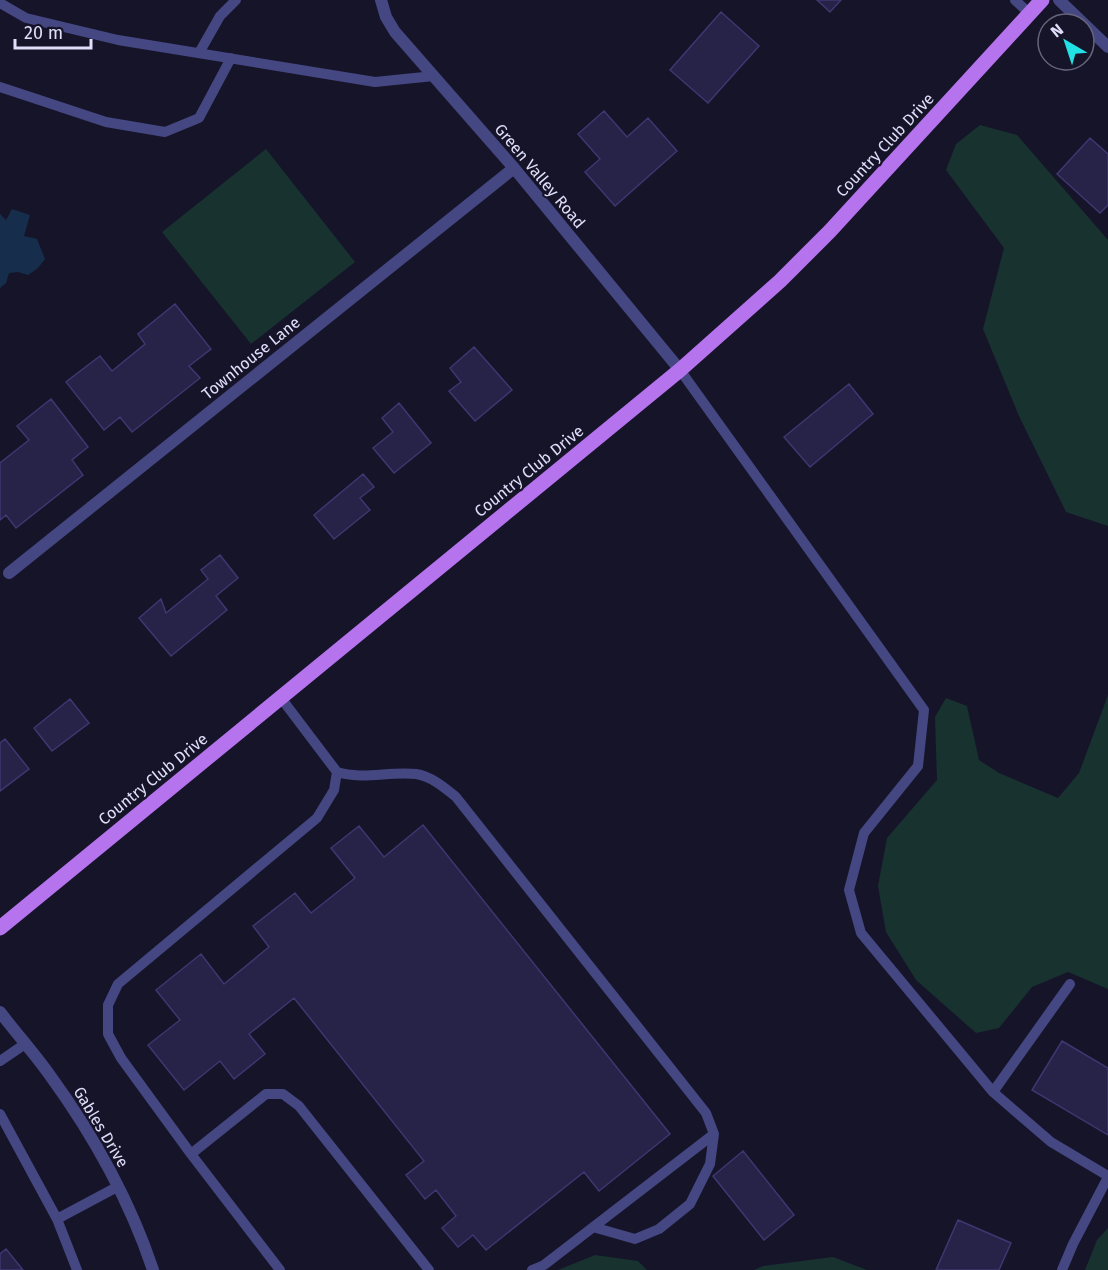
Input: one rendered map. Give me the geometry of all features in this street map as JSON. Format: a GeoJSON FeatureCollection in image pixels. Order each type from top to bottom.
{"type":"FeatureCollection","features":[{"type":"Feature","properties":{"kind":"main road","name":"Country Club Drive"},"geometry":{"type":"LineString","coordinates":[[0,928],[680,370],[780,280],[830,231],[1042,0]]}},
{"type":"Feature","properties":{"kind":"street","name":"Green Valley Road"},"geometry":{"type":"LineString","coordinates":[[381,0],[386,17],[395,32],[514,168],[680,370]]}},
{"type":"Feature","properties":{"kind":"street"},"geometry":{"type":"LineString","coordinates":[[1059,0],[1108,47]]}},
{"type":"Feature","properties":{"kind":"street","name":"Townhouse Lane"},"geometry":{"type":"LineString","coordinates":[[9,573],[514,168]]}},
{"type":"Feature","properties":{"kind":"street","name":"Gables Drive"},"geometry":{"type":"LineString","coordinates":[[0,1012],[49,1074],[88,1133],[117,1187],[153,1270]]}},
{"type":"Feature","properties":{"kind":"lane"},"geometry":{"type":"LineString","coordinates":[[199,53],[220,16],[236,0]]}},
{"type":"Feature","properties":{"kind":"lane"},"geometry":{"type":"LineString","coordinates":[[1015,0],[1030,14]]}},
{"type":"Feature","properties":{"kind":"lane"},"geometry":{"type":"LineString","coordinates":[[0,3],[26,18],[118,40],[375,82],[434,76]]}},
{"type":"Feature","properties":{"kind":"lane"},"geometry":{"type":"LineString","coordinates":[[0,87],[106,122],[165,132],[199,118],[231,58]]}},
{"type":"Feature","properties":{"kind":"lane"},"geometry":{"type":"LineString","coordinates":[[680,370],[924,710],[918,766],[864,833],[849,890],[861,933],[980,1078],[1051,1142],[1108,1177],[1062,1270]]}},
{"type":"Feature","properties":{"kind":"lane"},"geometry":{"type":"LineString","coordinates":[[281,698],[336,772],[352,776],[417,774],[439,783],[456,797],[706,1113],[714,1134],[710,1164],[690,1204],[659,1229],[635,1239],[593,1227]]}},
{"type":"Feature","properties":{"kind":"lane"},"geometry":{"type":"LineString","coordinates":[[280,1270],[121,1058],[108,1034],[108,1005],[118,984],[317,818],[334,790],[336,772]]}},
{"type":"Feature","properties":{"kind":"lane"},"geometry":{"type":"LineString","coordinates":[[993,1092],[1070,984]]}},
{"type":"Feature","properties":{"kind":"lane"},"geometry":{"type":"LineString","coordinates":[[0,1061],[25,1044]]}},
{"type":"Feature","properties":{"kind":"lane"},"geometry":{"type":"LineString","coordinates":[[191,1154],[266,1094],[283,1094],[299,1106],[429,1270]]}},
{"type":"Feature","properties":{"kind":"lane"},"geometry":{"type":"LineString","coordinates":[[0,1114],[57,1219],[77,1270]]}},
{"type":"Feature","properties":{"kind":"lane"},"geometry":{"type":"LineString","coordinates":[[532,1270],[544,1265],[714,1134]]}},
{"type":"Feature","properties":{"kind":"lane"},"geometry":{"type":"LineString","coordinates":[[57,1219],[117,1187]]}},
{"type":"Feature","properties":{"kind":"green space"},"geometry":{"type":"Polygon","coordinates":[[[980,125],[1017,135],[1108,240],[1108,526],[1066,512],[1019,416],[983,329],[1004,248],[946,170],[956,144],[980,125]]]}},
{"type":"Feature","properties":{"kind":"green space"},"geometry":{"type":"Polygon","coordinates":[[[266,149],[355,262],[251,344],[162,232],[266,149]]]}},
{"type":"Feature","properties":{"kind":"green space"},"geometry":{"type":"Polygon","coordinates":[[[1108,695],[1108,989],[1068,972],[1032,987],[999,1028],[976,1033],[916,980],[886,932],[878,886],[887,838],[937,780],[935,717],[946,698],[967,706],[979,760],[999,773],[1058,798],[1079,773],[1108,695]]]}},
{"type":"Feature","properties":{"kind":"green space"},"geometry":{"type":"Polygon","coordinates":[[[1108,1228],[1108,1270],[1085,1270],[1097,1240],[1108,1228]]]}},
{"type":"Feature","properties":{"kind":"green space"},"geometry":{"type":"Polygon","coordinates":[[[595,1255],[638,1261],[647,1270],[558,1270],[595,1255]]]}},
{"type":"Feature","properties":{"kind":"green space"},"geometry":{"type":"Polygon","coordinates":[[[833,1257],[867,1270],[754,1270],[763,1266],[833,1257]]]}},
{"type":"Feature","properties":{"kind":"water"},"geometry":{"type":"Polygon","coordinates":[[[12,209],[30,215],[24,236],[37,239],[45,259],[28,275],[18,272],[9,273],[6,283],[0,288],[0,214],[6,220],[12,209]]]}},
{"type":"Feature","properties":{"kind":"building"},"geometry":{"type":"Polygon","coordinates":[[[817,0],[841,0],[830,12],[817,0]]]}},
{"type":"Feature","properties":{"kind":"building"},"geometry":{"type":"Polygon","coordinates":[[[721,12],[759,46],[708,103],[670,70],[721,12]]]}},
{"type":"Feature","properties":{"kind":"building"},"geometry":{"type":"Polygon","coordinates":[[[604,111],[627,137],[648,118],[677,151],[615,206],[585,172],[600,159],[578,134],[604,111]]]}},
{"type":"Feature","properties":{"kind":"building"},"geometry":{"type":"Polygon","coordinates":[[[1090,138],[1108,154],[1108,205],[1100,213],[1057,174],[1090,138]]]}},
{"type":"Feature","properties":{"kind":"building"},"geometry":{"type":"Polygon","coordinates":[[[175,304],[211,349],[189,366],[200,378],[132,432],[120,417],[104,430],[66,382],[100,356],[112,371],[145,344],[138,334],[175,304]]]}},
{"type":"Feature","properties":{"kind":"building"},"geometry":{"type":"Polygon","coordinates":[[[474,347],[512,390],[475,421],[449,391],[461,382],[450,368],[474,347]]]}},
{"type":"Feature","properties":{"kind":"building"},"geometry":{"type":"Polygon","coordinates":[[[849,384],[873,414],[810,467],[784,437],[849,384]]]}},
{"type":"Feature","properties":{"kind":"building"},"geometry":{"type":"Polygon","coordinates":[[[51,399],[88,447],[72,460],[83,475],[16,528],[6,515],[0,520],[0,463],[29,440],[17,426],[51,399]]]}},
{"type":"Feature","properties":{"kind":"building"},"geometry":{"type":"Polygon","coordinates":[[[399,403],[431,443],[394,473],[373,448],[393,432],[382,418],[399,403]]]}},
{"type":"Feature","properties":{"kind":"building"},"geometry":{"type":"Polygon","coordinates":[[[363,474],[374,487],[360,498],[370,510],[334,539],[314,515],[363,474]]]}},
{"type":"Feature","properties":{"kind":"building"},"geometry":{"type":"Polygon","coordinates":[[[220,555],[238,578],[216,596],[227,610],[171,656],[139,618],[161,599],[166,613],[208,579],[201,570],[220,555]]]}},
{"type":"Feature","properties":{"kind":"building"},"geometry":{"type":"Polygon","coordinates":[[[70,699],[89,723],[52,751],[34,728],[70,699]]]}},
{"type":"Feature","properties":{"kind":"building"},"geometry":{"type":"Polygon","coordinates":[[[5,739],[29,769],[0,791],[0,743],[5,739]]]}},
{"type":"Feature","properties":{"kind":"building"},"geometry":{"type":"Polygon","coordinates":[[[423,825],[670,1134],[599,1191],[584,1172],[486,1250],[473,1235],[458,1247],[442,1228],[456,1216],[436,1190],[425,1199],[406,1175],[424,1161],[294,998],[249,1034],[265,1054],[234,1079],[220,1061],[184,1090],[148,1045],[180,1020],[156,990],[201,954],[224,984],[269,947],[253,926],[295,893],[311,913],[355,878],[331,848],[359,826],[384,857],[423,825]]]}},
{"type":"Feature","properties":{"kind":"building"},"geometry":{"type":"Polygon","coordinates":[[[1062,1041],[1108,1068],[1108,1135],[1032,1090],[1062,1041]]]}},
{"type":"Feature","properties":{"kind":"building"},"geometry":{"type":"Polygon","coordinates":[[[743,1151],[794,1215],[764,1240],[713,1176],[743,1151]]]}},
{"type":"Feature","properties":{"kind":"building"},"geometry":{"type":"Polygon","coordinates":[[[958,1220],[1011,1243],[999,1270],[936,1270],[958,1220]]]}},
{"type":"Feature","properties":{"kind":"building"},"geometry":{"type":"Polygon","coordinates":[[[6,1249],[23,1270],[0,1270],[0,1254],[6,1249]]]}}]}
